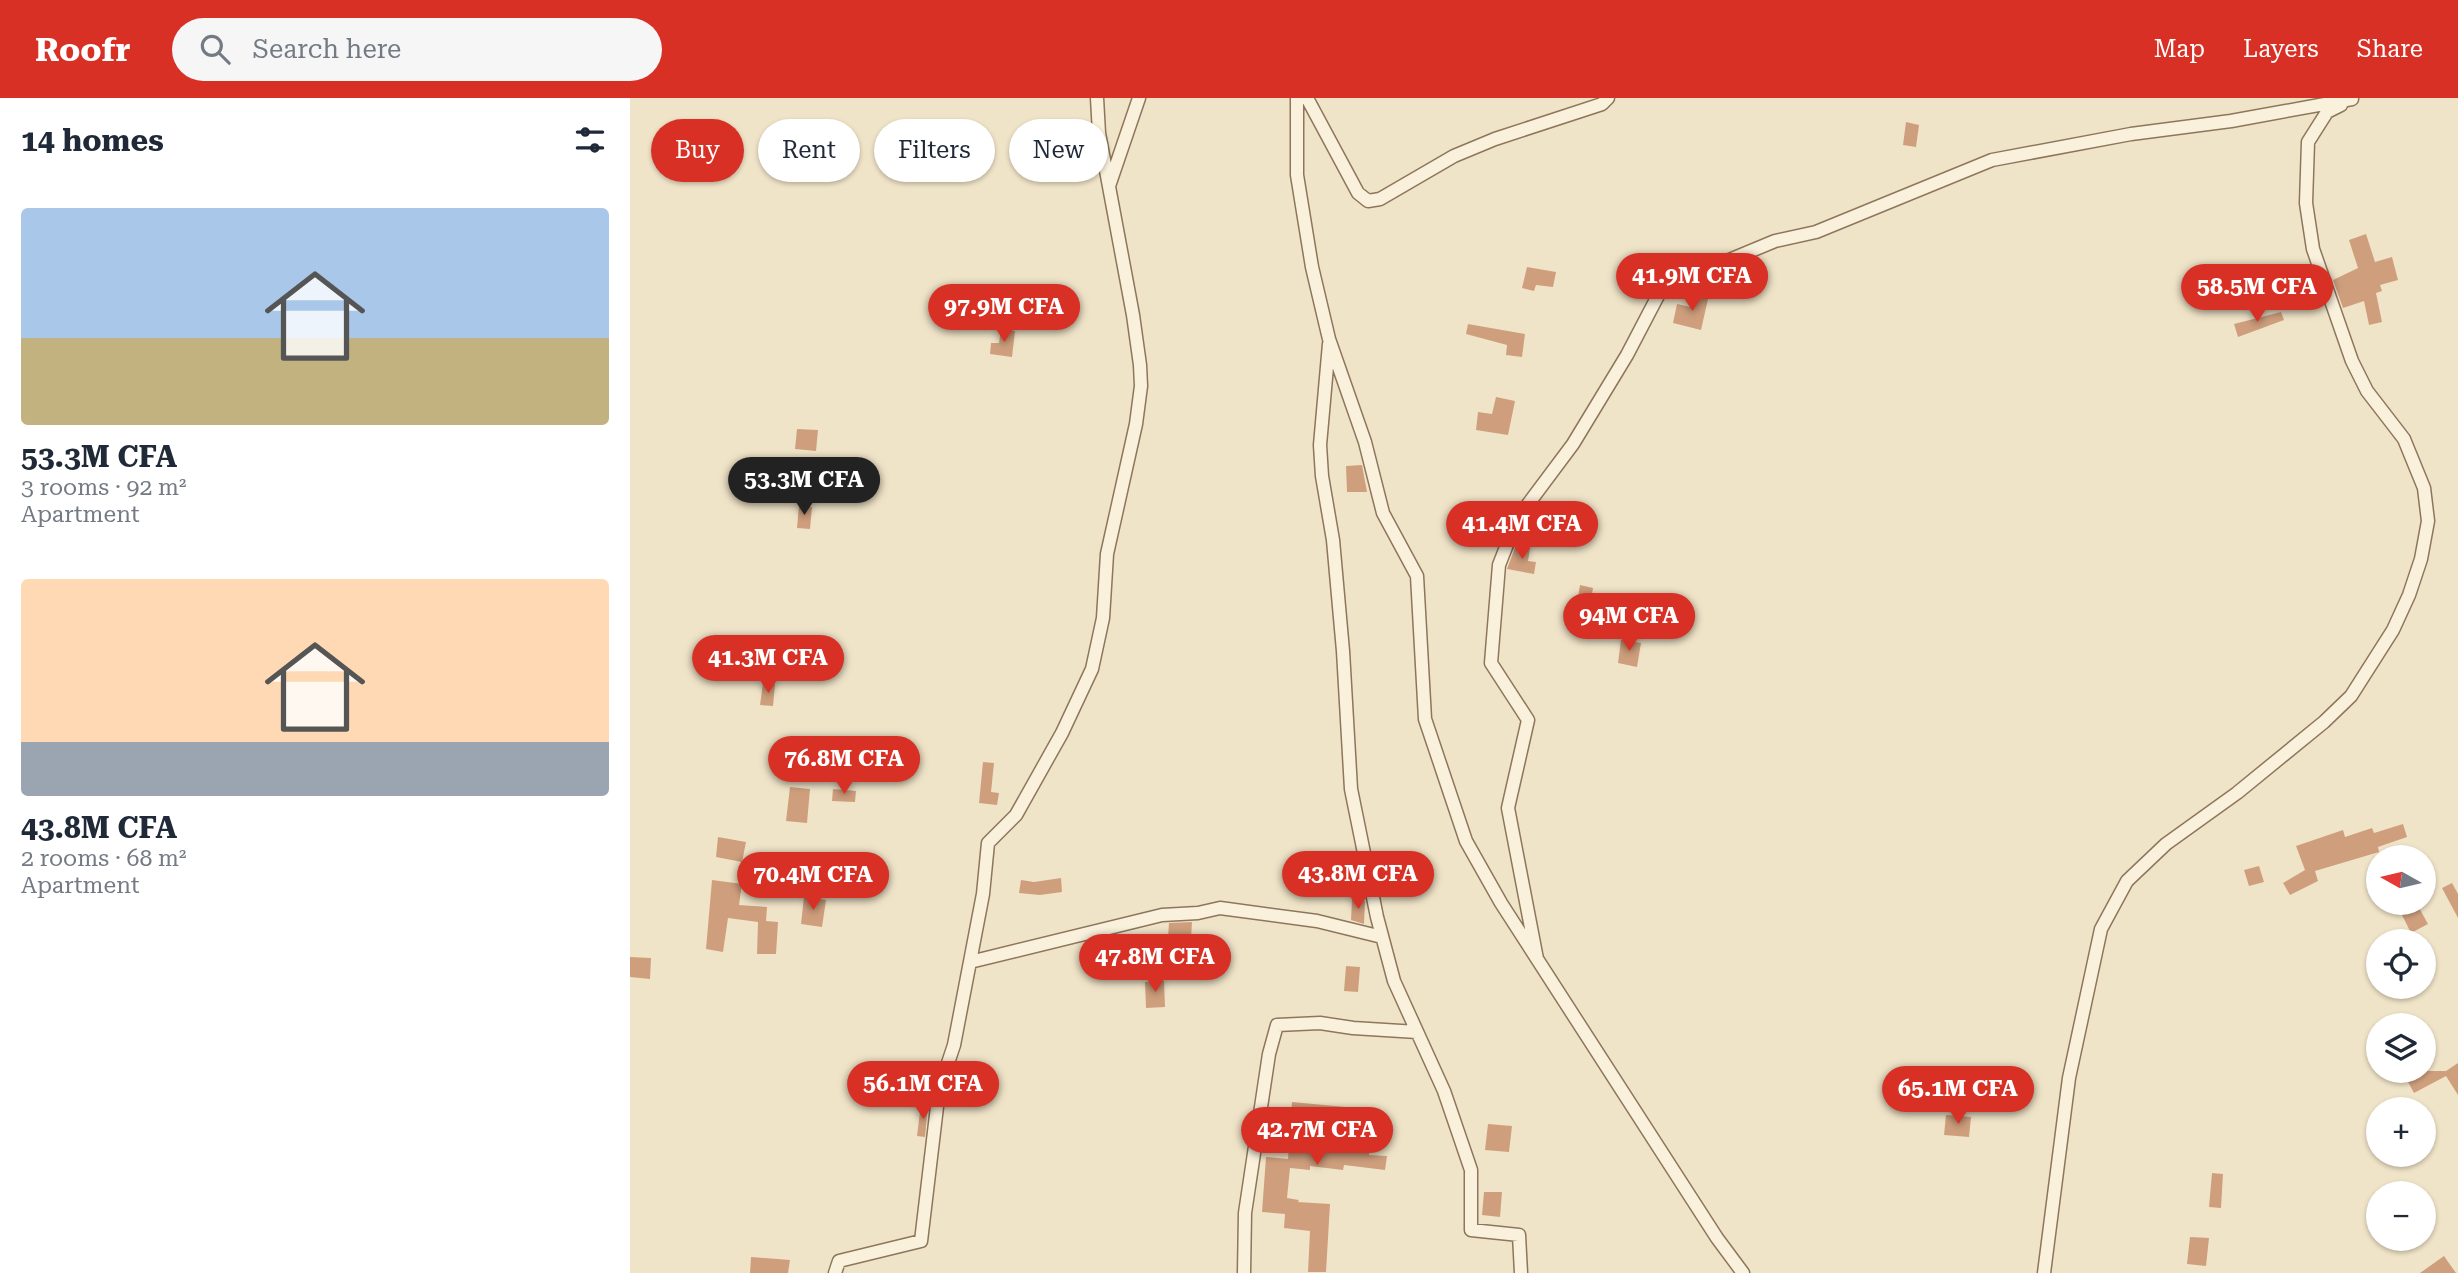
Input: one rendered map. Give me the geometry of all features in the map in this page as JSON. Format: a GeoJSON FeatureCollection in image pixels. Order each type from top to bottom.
{"type":"FeatureCollection","features":[{"type":"Feature","properties":{"kind":"street"},"geometry":{"type":"LineString","coordinates":[[835,1273],[839,1261],[921,1241],[939,1090],[954,1045],[983,894],[988,843],[1016,815],[1062,733],[1092,669],[1103,618],[1107,554],[1136,424],[1140,386],[1133,315],[1099,133],[1097,98]]}},
{"type":"Feature","properties":{"kind":"street"},"geometry":{"type":"LineString","coordinates":[[1109,186],[1139,98]]}},
{"type":"Feature","properties":{"kind":"street"},"geometry":{"type":"LineString","coordinates":[[1297,98],[1297,175],[1312,267],[1329,339],[1365,442],[1383,513],[1417,576],[1425,719],[1466,841],[1501,903],[1717,1238],[1743,1273]]}},
{"type":"Feature","properties":{"kind":"street"},"geometry":{"type":"LineString","coordinates":[[1307,98],[1358,193],[1368,201],[1380,199],[1454,156],[1495,139],[1602,104],[1608,98]]}},
{"type":"Feature","properties":{"kind":"street"},"geometry":{"type":"LineString","coordinates":[[1537,959],[1508,808],[1528,720],[1491,663],[1499,565],[1517,519],[1573,444],[1627,355],[1662,288],[1775,241],[1816,232],[1992,160],[2353,98]]}},
{"type":"Feature","properties":{"kind":"street"},"geometry":{"type":"LineString","coordinates":[[2044,1273],[2069,1078],[2101,929],[2127,881],[2166,844],[2237,793],[2324,722],[2351,696],[2393,630],[2421,559],[2428,520],[2424,488],[2404,439],[2367,391],[2353,361],[2313,249],[2306,203],[2308,142],[2327,112],[2353,98]]}},
{"type":"Feature","properties":{"kind":"street"},"geometry":{"type":"LineString","coordinates":[[1329,339],[1320,445],[1333,540],[1351,789],[1361,846],[1394,981],[1444,1091],[1471,1170],[1471,1230],[1519,1235],[1521,1273]]}},
{"type":"Feature","properties":{"kind":"street"},"geometry":{"type":"LineString","coordinates":[[970,962],[1163,915],[1198,913],[1220,908],[1317,921],[1382,937]]}},
{"type":"Feature","properties":{"kind":"street"},"geometry":{"type":"LineString","coordinates":[[1244,1273],[1245,1213],[1269,1054],[1276,1025],[1320,1023],[1417,1032]]}},
{"type":"Feature","properties":{"kind":"building"},"geometry":{"type":"Polygon","coordinates":[[[1906,122],[1919,125],[1916,147],[1903,145],[1906,122]]]}},
{"type":"Feature","properties":{"kind":"building"},"geometry":{"type":"Polygon","coordinates":[[[2366,234],[2375,262],[2392,257],[2398,280],[2380,285],[2382,291],[2376,293],[2382,322],[2369,325],[2364,301],[2343,308],[2333,280],[2358,268],[2349,240],[2366,234]]]}},
{"type":"Feature","properties":{"kind":"building"},"geometry":{"type":"Polygon","coordinates":[[[1527,267],[1556,272],[1553,287],[1536,285],[1534,291],[1522,288],[1527,267]]]}},
{"type":"Feature","properties":{"kind":"building"},"geometry":{"type":"Polygon","coordinates":[[[1693,295],[1708,299],[1701,330],[1673,323],[1677,304],[1691,307],[1693,295]]]}},
{"type":"Feature","properties":{"kind":"building"},"geometry":{"type":"Polygon","coordinates":[[[2281,312],[2284,320],[2238,337],[2234,324],[2281,312]]]}},
{"type":"Feature","properties":{"kind":"building"},"geometry":{"type":"Polygon","coordinates":[[[1468,324],[1525,334],[1522,357],[1506,355],[1507,345],[1466,334],[1468,324]]]}},
{"type":"Feature","properties":{"kind":"building"},"geometry":{"type":"Polygon","coordinates":[[[1001,329],[1015,331],[1012,357],[990,354],[991,343],[999,343],[1001,329]]]}},
{"type":"Feature","properties":{"kind":"building"},"geometry":{"type":"Polygon","coordinates":[[[1496,397],[1515,401],[1508,435],[1476,430],[1478,412],[1492,414],[1496,397]]]}},
{"type":"Feature","properties":{"kind":"building"},"geometry":{"type":"Polygon","coordinates":[[[797,429],[818,430],[816,451],[795,449],[797,429]]]}},
{"type":"Feature","properties":{"kind":"building"},"geometry":{"type":"Polygon","coordinates":[[[1362,465],[1367,492],[1347,492],[1346,466],[1362,465]]]}},
{"type":"Feature","properties":{"kind":"building"},"geometry":{"type":"Polygon","coordinates":[[[799,506],[812,507],[810,529],[797,528],[799,506]]]}},
{"type":"Feature","properties":{"kind":"building"},"geometry":{"type":"Polygon","coordinates":[[[1516,545],[1530,548],[1528,561],[1536,562],[1534,574],[1507,569],[1516,545]]]}},
{"type":"Feature","properties":{"kind":"building"},"geometry":{"type":"Polygon","coordinates":[[[1580,585],[1593,588],[1589,612],[1576,609],[1580,585]]]}},
{"type":"Feature","properties":{"kind":"building"},"geometry":{"type":"Polygon","coordinates":[[[1621,640],[1641,643],[1637,667],[1618,663],[1621,640]]]}},
{"type":"Feature","properties":{"kind":"building"},"geometry":{"type":"Polygon","coordinates":[[[763,683],[775,684],[773,706],[760,705],[763,683]]]}},
{"type":"Feature","properties":{"kind":"building"},"geometry":{"type":"Polygon","coordinates":[[[983,762],[994,763],[991,792],[999,793],[997,805],[979,803],[983,762]]]}},
{"type":"Feature","properties":{"kind":"building"},"geometry":{"type":"Polygon","coordinates":[[[790,787],[810,789],[807,823],[786,821],[790,787]]]}},
{"type":"Feature","properties":{"kind":"building"},"geometry":{"type":"Polygon","coordinates":[[[833,789],[856,791],[855,802],[832,801],[833,789]]]}},
{"type":"Feature","properties":{"kind":"building"},"geometry":{"type":"Polygon","coordinates":[[[2403,824],[2407,837],[2384,845],[2366,845],[2366,856],[2315,871],[2318,881],[2290,895],[2283,883],[2305,870],[2296,846],[2343,830],[2345,837],[2372,828],[2374,833],[2403,824]]]}},
{"type":"Feature","properties":{"kind":"building"},"geometry":{"type":"Polygon","coordinates":[[[718,837],[746,842],[742,862],[716,857],[718,837]]]}},
{"type":"Feature","properties":{"kind":"building"},"geometry":{"type":"Polygon","coordinates":[[[2259,866],[2264,882],[2249,886],[2244,870],[2259,866]]]}},
{"type":"Feature","properties":{"kind":"building"},"geometry":{"type":"Polygon","coordinates":[[[1061,878],[1062,892],[1040,895],[1019,893],[1021,880],[1034,882],[1061,878]]]}},
{"type":"Feature","properties":{"kind":"building"},"geometry":{"type":"Polygon","coordinates":[[[712,880],[742,884],[739,905],[767,907],[766,921],[778,922],[776,954],[757,954],[758,922],[728,918],[723,952],[706,949],[712,880]]]}},
{"type":"Feature","properties":{"kind":"building"},"geometry":{"type":"Polygon","coordinates":[[[2452,883],[2458,894],[2458,918],[2442,888],[2452,883]]]}},
{"type":"Feature","properties":{"kind":"building"},"geometry":{"type":"Polygon","coordinates":[[[804,897],[826,900],[822,927],[801,924],[804,897]]]}},
{"type":"Feature","properties":{"kind":"building"},"geometry":{"type":"Polygon","coordinates":[[[1352,900],[1365,901],[1364,924],[1351,920],[1352,900]]]}},
{"type":"Feature","properties":{"kind":"building"},"geometry":{"type":"Polygon","coordinates":[[[2402,915],[2423,915],[2428,924],[2419,929],[2409,929],[2402,915]]]}},
{"type":"Feature","properties":{"kind":"building"},"geometry":{"type":"Polygon","coordinates":[[[1192,922],[1190,955],[1167,953],[1169,923],[1192,922]]]}},
{"type":"Feature","properties":{"kind":"building"},"geometry":{"type":"Polygon","coordinates":[[[630,957],[651,958],[650,979],[630,977],[630,957]]]}},
{"type":"Feature","properties":{"kind":"building"},"geometry":{"type":"Polygon","coordinates":[[[1346,966],[1360,967],[1358,992],[1344,991],[1346,966]]]}},
{"type":"Feature","properties":{"kind":"building"},"geometry":{"type":"Polygon","coordinates":[[[1164,981],[1165,1007],[1146,1008],[1145,982],[1164,981]]]}},
{"type":"Feature","properties":{"kind":"building"},"geometry":{"type":"Polygon","coordinates":[[[2458,1063],[2458,1095],[2446,1076],[2436,1081],[2436,1071],[2446,1071],[2458,1063]]]}},
{"type":"Feature","properties":{"kind":"building"},"geometry":{"type":"Polygon","coordinates":[[[891,1065],[908,1066],[906,1081],[889,1079],[891,1065]]]}},
{"type":"Feature","properties":{"kind":"building"},"geometry":{"type":"Polygon","coordinates":[[[2409,1083],[2433,1083],[2414,1093],[2409,1083]]]}},
{"type":"Feature","properties":{"kind":"building"},"geometry":{"type":"Polygon","coordinates":[[[1292,1102],[1367,1109],[1364,1140],[1371,1141],[1369,1155],[1387,1156],[1385,1170],[1344,1165],[1343,1170],[1310,1166],[1310,1170],[1290,1168],[1287,1198],[1299,1200],[1298,1202],[1330,1204],[1326,1272],[1308,1272],[1310,1231],[1284,1228],[1285,1214],[1262,1212],[1266,1157],[1288,1159],[1292,1102]]]}},
{"type":"Feature","properties":{"kind":"building"},"geometry":{"type":"Polygon","coordinates":[[[921,1104],[928,1105],[925,1137],[917,1136],[921,1104]]]}},
{"type":"Feature","properties":{"kind":"building"},"geometry":{"type":"Polygon","coordinates":[[[1946,1115],[1971,1117],[1969,1137],[1944,1135],[1946,1115]]]}},
{"type":"Feature","properties":{"kind":"building"},"geometry":{"type":"Polygon","coordinates":[[[1488,1124],[1512,1126],[1509,1152],[1485,1150],[1488,1124]]]}},
{"type":"Feature","properties":{"kind":"building"},"geometry":{"type":"Polygon","coordinates":[[[2212,1173],[2223,1174],[2221,1208],[2209,1207],[2212,1173]]]}},
{"type":"Feature","properties":{"kind":"building"},"geometry":{"type":"Polygon","coordinates":[[[1484,1192],[1502,1192],[1500,1217],[1482,1215],[1484,1192]]]}},
{"type":"Feature","properties":{"kind":"building"},"geometry":{"type":"Polygon","coordinates":[[[2190,1237],[2209,1238],[2206,1266],[2187,1264],[2190,1237]]]}},
{"type":"Feature","properties":{"kind":"building"},"geometry":{"type":"Polygon","coordinates":[[[2444,1256],[2456,1273],[2420,1273],[2444,1256]]]}},
{"type":"Feature","properties":{"kind":"building"},"geometry":{"type":"Polygon","coordinates":[[[751,1257],[790,1260],[788,1273],[750,1273],[751,1257]]]}}]}
